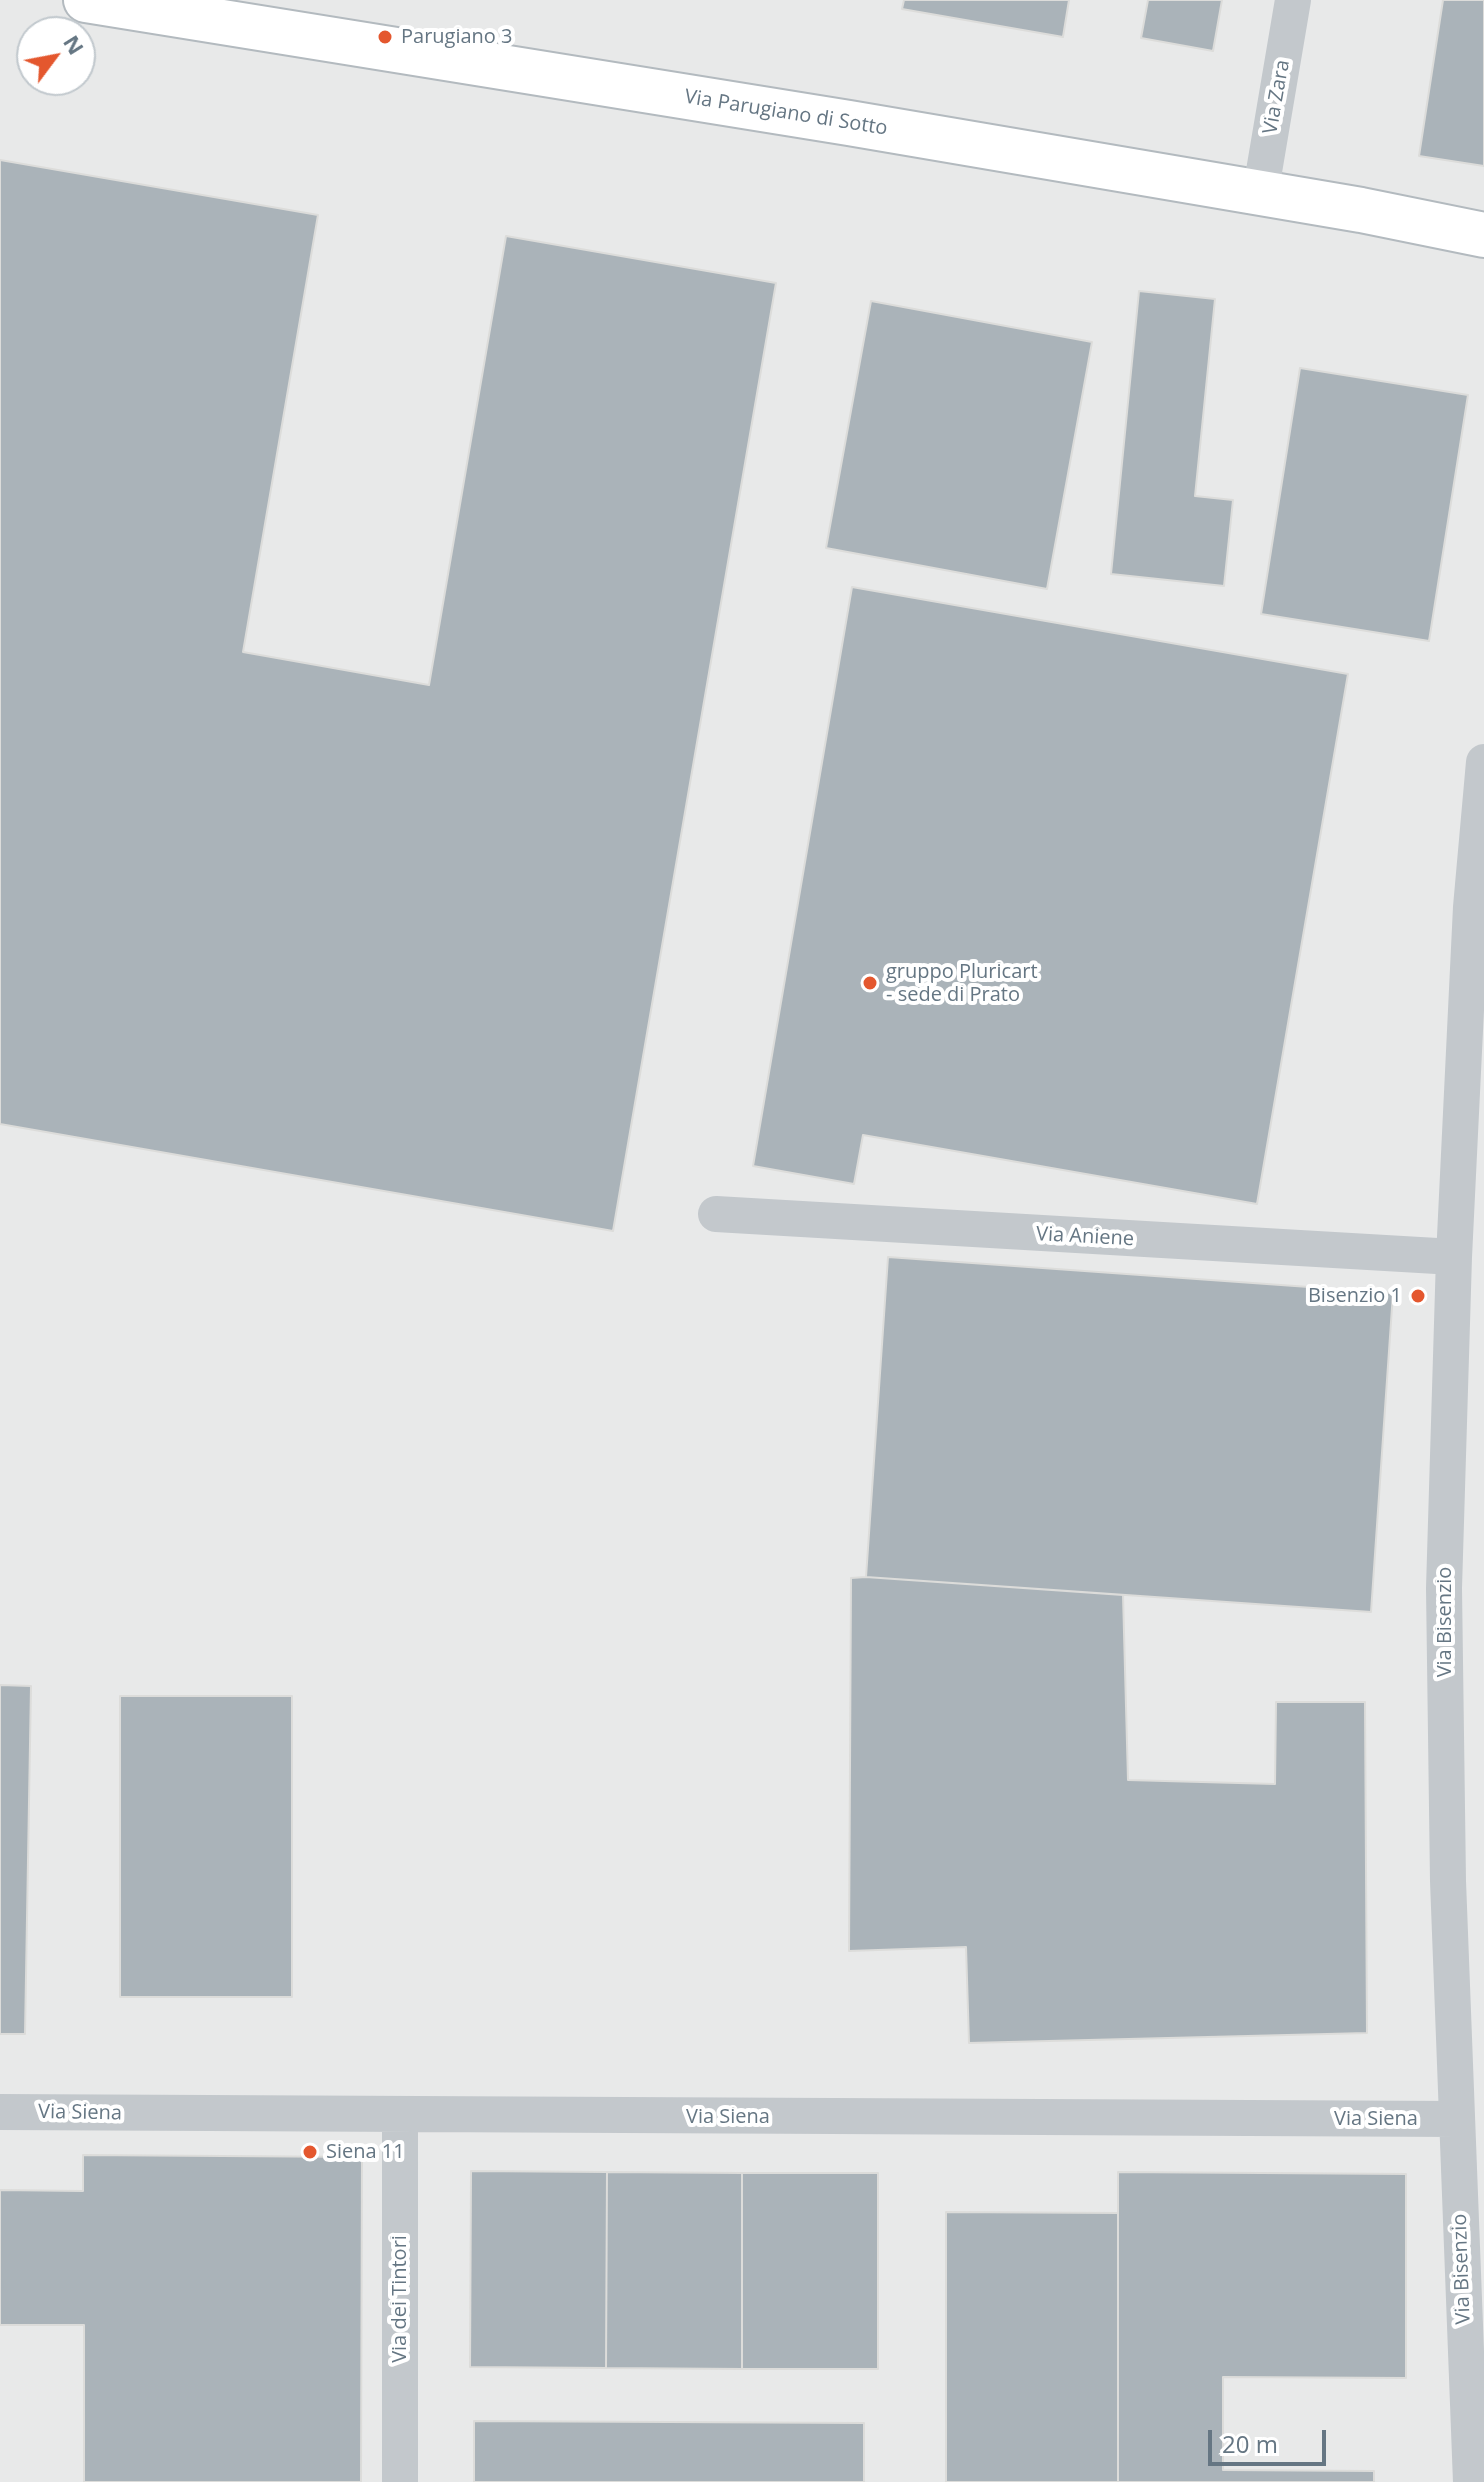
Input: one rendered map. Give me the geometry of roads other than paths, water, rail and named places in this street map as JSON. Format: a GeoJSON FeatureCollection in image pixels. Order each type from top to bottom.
{"type":"FeatureCollection","features":[{"type":"Feature","properties":{"kind":"street","name":"Via Parugiano di Sotto"},"geometry":{"type":"LineString","coordinates":[[86,0],[849,123],[1484,235]]}},
{"type":"Feature","properties":{"kind":"street","name":"Via Zara"},"geometry":{"type":"LineString","coordinates":[[1260,195],[1293,0]]}},
{"type":"Feature","properties":{"kind":"street","name":"Via Bisenzio"},"geometry":{"type":"LineString","coordinates":[[1471,2482],[1457,2119],[1444,1588],[1464,1274],[1471,907],[1484,762]]}},
{"type":"Feature","properties":{"kind":"street","name":"Via Aniene"},"geometry":{"type":"LineString","coordinates":[[716,1214],[1464,1274]]}},
{"type":"Feature","properties":{"kind":"street","name":"Via Siena"},"geometry":{"type":"LineString","coordinates":[[0,2112],[1457,2119]]}},
{"type":"Feature","properties":{"kind":"street","name":"Via dei Tintori"},"geometry":{"type":"LineString","coordinates":[[400,2116],[400,2482]]}},
{"type":"Feature","properties":{"kind":"place","name":"Parugiano 3"},"geometry":{"type":"Point","coordinates":[385,37]}},
{"type":"Feature","properties":{"kind":"place","name":"gruppo Pluricart - sede di Prato"},"geometry":{"type":"Point","coordinates":[870,983]}},
{"type":"Feature","properties":{"kind":"place","name":"Bisenzio 1"},"geometry":{"type":"Point","coordinates":[1418,1296]}},
{"type":"Feature","properties":{"kind":"place","name":"Siena 11"},"geometry":{"type":"Point","coordinates":[310,2152]}}]}
